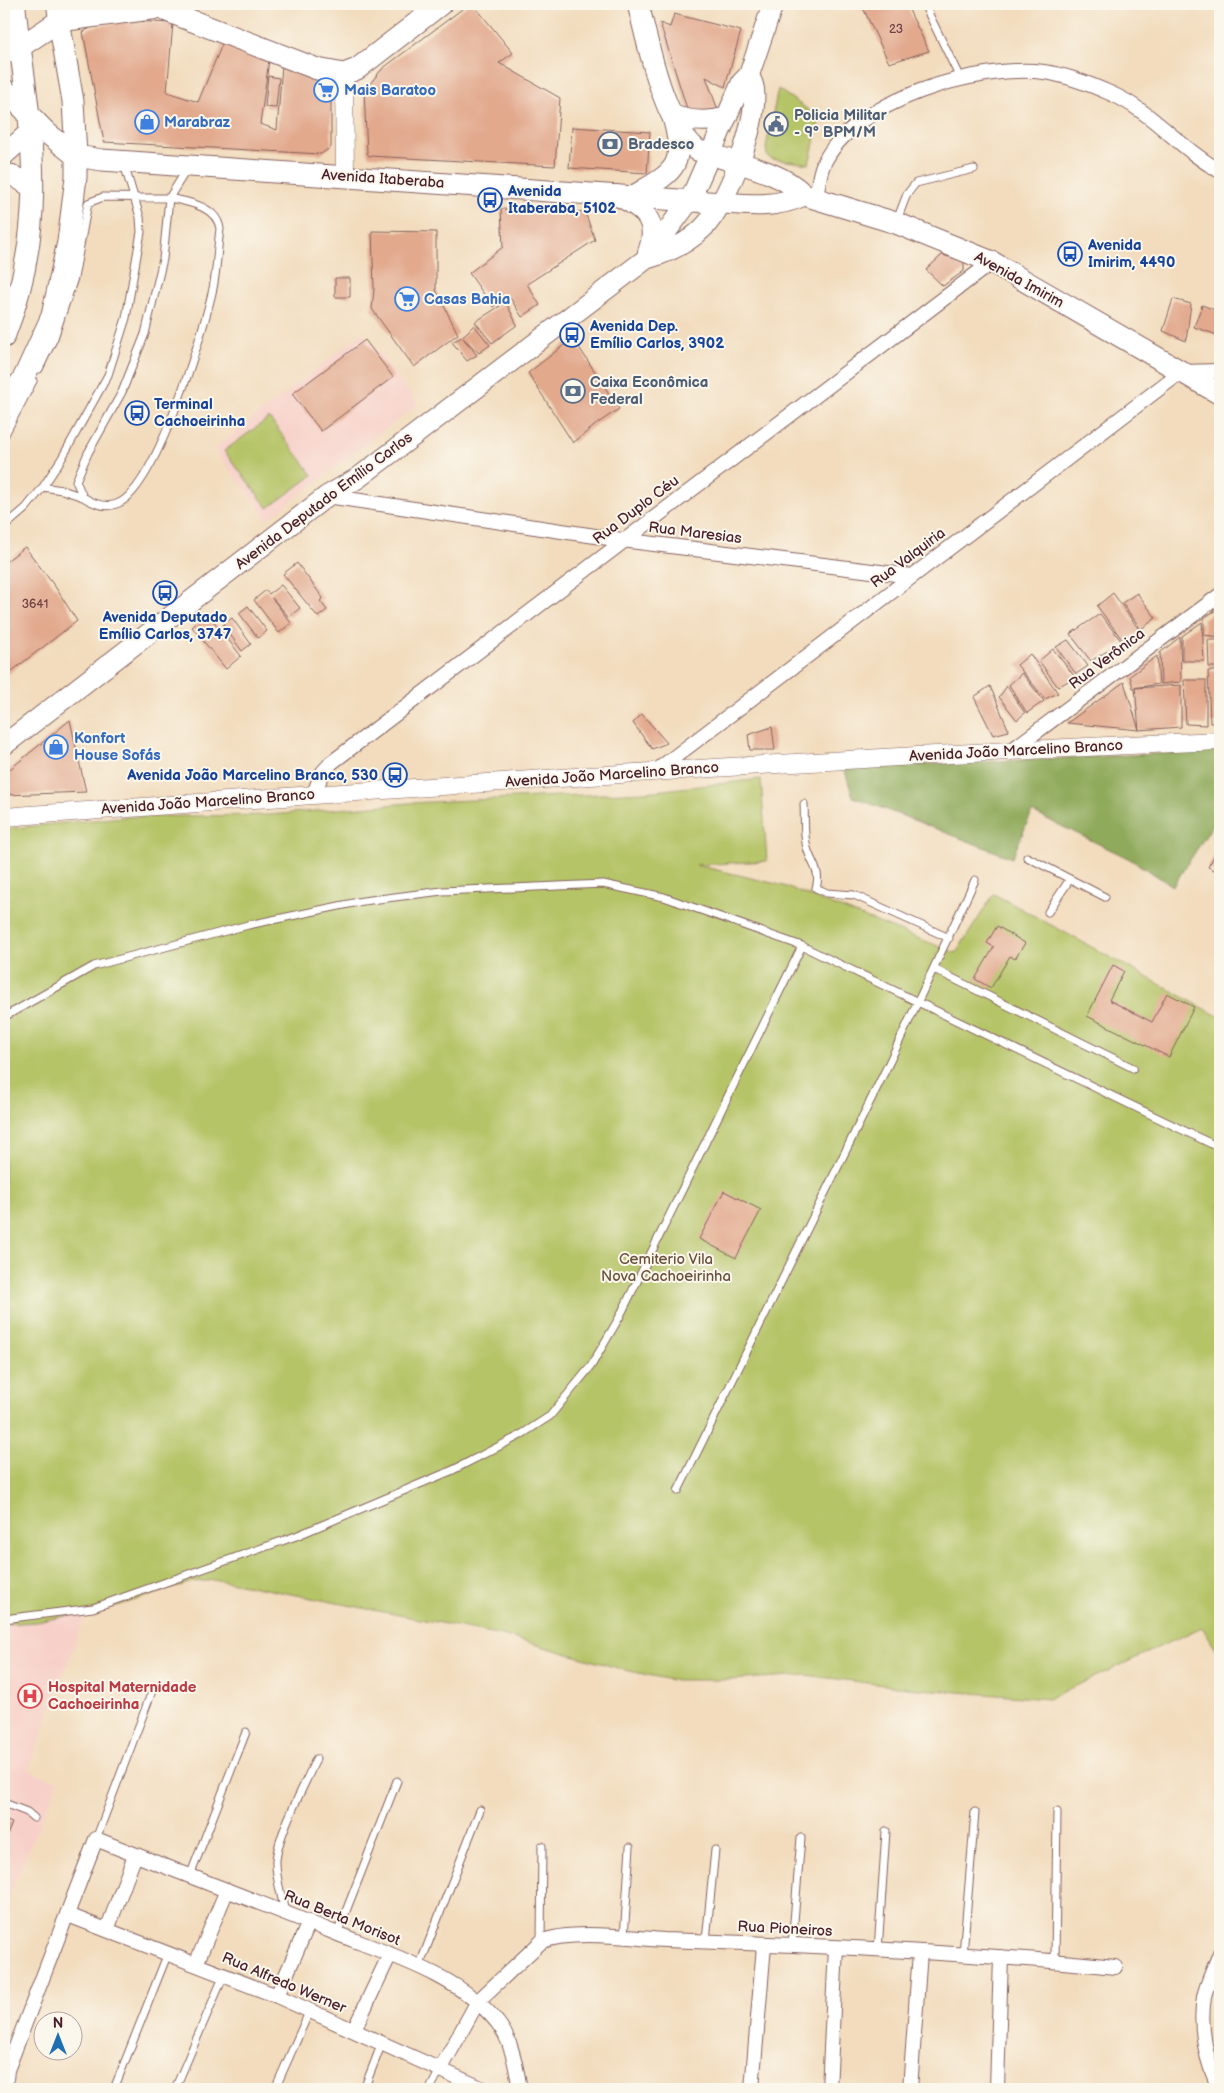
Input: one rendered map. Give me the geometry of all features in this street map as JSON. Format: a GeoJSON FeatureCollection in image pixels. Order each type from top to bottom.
{"type":"FeatureCollection","features":[{"type":"Feature","properties":{"kind":"main road"},"geometry":{"type":"LineString","coordinates":[[4,337],[17,304],[26,266],[33,188],[31,124],[12,50],[15,4]]}},
{"type":"Feature","properties":{"kind":"main road"},"geometry":{"type":"LineString","coordinates":[[12,50],[58,12],[159,6],[317,69],[344,74],[357,69],[441,4]]}},
{"type":"Feature","properties":{"kind":"main road","name":"Avenida Imirim"},"geometry":{"type":"LineString","coordinates":[[638,4],[656,71],[672,115],[688,142],[697,150],[739,165],[779,176],[810,197],[896,223],[992,262],[1220,394]]}},
{"type":"Feature","properties":{"kind":"main road","name":"Avenida Deputado Emílio Carlos"},"geometry":{"type":"LineString","coordinates":[[4,745],[328,496],[358,478],[646,259],[690,200],[742,82],[749,75],[773,4]]}},
{"type":"Feature","properties":{"kind":"main road"},"geometry":{"type":"LineString","coordinates":[[4,408],[24,377],[52,316],[68,242],[76,177],[76,156],[73,102],[58,12]]}},
{"type":"Feature","properties":{"kind":"main road","name":"Avenida Deputado Emílio Carlos"},"geometry":{"type":"LineString","coordinates":[[646,259],[670,252],[703,228],[722,203],[739,165],[754,98],[754,88],[749,75]]}},
{"type":"Feature","properties":{"kind":"main road"},"geometry":{"type":"LineString","coordinates":[[4,89],[31,124],[76,156]]}},
{"type":"Feature","properties":{"kind":"main road"},"geometry":{"type":"LineString","coordinates":[[646,259],[653,227],[649,218],[623,195],[673,170],[678,159],[679,147],[672,115],[702,121],[712,121],[727,117]]}},
{"type":"Feature","properties":{"kind":"main road"},"geometry":{"type":"LineString","coordinates":[[4,155],[31,124]]}},
{"type":"Feature","properties":{"kind":"main road","name":"Avenida Itaberaba"},"geometry":{"type":"LineString","coordinates":[[76,156],[189,166],[690,200]]}},
{"type":"Feature","properties":{"kind":"main road"},"geometry":{"type":"LineString","coordinates":[[4,174],[12,175],[33,188]]}},
{"type":"Feature","properties":{"kind":"main road"},"geometry":{"type":"LineString","coordinates":[[690,200],[771,205],[810,197]]}},
{"type":"Feature","properties":{"kind":"street"},"geometry":{"type":"LineString","coordinates":[[810,197],[828,156],[862,120],[891,104],[929,87],[960,78],[1002,71],[1044,72],[1104,91],[1133,105],[1200,160],[1220,171]]}},
{"type":"Feature","properties":{"kind":"street"},"geometry":{"type":"LineString","coordinates":[[344,74],[345,176]]}},
{"type":"Feature","properties":{"kind":"street","name":"Rua Duplo Céu"},"geometry":{"type":"LineString","coordinates":[[313,795],[317,783],[331,763],[622,540],[992,262]]}},
{"type":"Feature","properties":{"kind":"street"},"geometry":{"type":"LineString","coordinates":[[1181,372],[1220,371]]}},
{"type":"Feature","properties":{"kind":"street","name":"Rua Valquiria"},"geometry":{"type":"LineString","coordinates":[[656,771],[1181,372]]}},
{"type":"Feature","properties":{"kind":"street","name":"Rua Maresias"},"geometry":{"type":"LineString","coordinates":[[328,496],[622,540],[912,576]]}},
{"type":"Feature","properties":{"kind":"street","name":"Rua Verônica"},"geometry":{"type":"LineString","coordinates":[[1012,750],[1220,595]]}},
{"type":"Feature","properties":{"kind":"street","name":"Avenida João Marcelino Branco"},"geometry":{"type":"LineString","coordinates":[[4,818],[656,771],[1012,750],[1220,741]]}},
{"type":"Feature","properties":{"kind":"street"},"geometry":{"type":"LineString","coordinates":[[5,2089],[7,2070],[96,1840]]}},
{"type":"Feature","properties":{"kind":"street","name":"Rua Berta Morisot"},"geometry":{"type":"LineString","coordinates":[[96,1840],[390,1954],[419,1967],[478,2001],[499,2023],[512,2053],[520,2089]]}},
{"type":"Feature","properties":{"kind":"street"},"geometry":{"type":"LineString","coordinates":[[107,1930],[135,1855]]}},
{"type":"Feature","properties":{"kind":"street"},"geometry":{"type":"LineString","coordinates":[[196,1964],[227,1890]]}},
{"type":"Feature","properties":{"kind":"street","name":"Rua Alfredo Werner"},"geometry":{"type":"LineString","coordinates":[[68,1915],[277,1996],[483,2089]]}},
{"type":"Feature","properties":{"kind":"street"},"geometry":{"type":"LineString","coordinates":[[277,1996],[309,1922]]}},
{"type":"Feature","properties":{"kind":"street","name":"Rua Pioneiros"},"geometry":{"type":"LineString","coordinates":[[541,1942],[552,1937],[576,1936],[706,1941],[1001,1957],[1115,1967]]}},
{"type":"Feature","properties":{"kind":"street"},"geometry":{"type":"LineString","coordinates":[[440,2070],[478,2001],[541,1942]]}},
{"type":"Feature","properties":{"kind":"street"},"geometry":{"type":"LineString","coordinates":[[752,2089],[764,1945]]}},
{"type":"Feature","properties":{"kind":"street"},"geometry":{"type":"LineString","coordinates":[[829,2089],[836,1948]]}},
{"type":"Feature","properties":{"kind":"street"},"geometry":{"type":"LineString","coordinates":[[910,2089],[920,1952]]}},
{"type":"Feature","properties":{"kind":"street"},"geometry":{"type":"LineString","coordinates":[[1220,1953],[1205,1996],[1202,2016],[1203,2035],[1215,2079],[1220,2089]]}},
{"type":"Feature","properties":{"kind":"street"},"geometry":{"type":"LineString","coordinates":[[354,2030],[390,1954]]}},
{"type":"Feature","properties":{"kind":"street"},"geometry":{"type":"LineString","coordinates":[[997,2089],[1001,1957]]}},
{"type":"Feature","properties":{"kind":"lane"},"geometry":{"type":"LineString","coordinates":[[924,4],[960,78]]}},
{"type":"Feature","properties":{"kind":"lane"},"geometry":{"type":"LineString","coordinates":[[4,527],[26,508],[43,487],[62,458],[108,375],[124,327],[137,268],[141,232],[140,217],[132,198],[123,161]]}},
{"type":"Feature","properties":{"kind":"lane"},"geometry":{"type":"LineString","coordinates":[[83,497],[76,480],[88,453],[130,376],[153,309],[163,259],[169,198],[189,166]]}},
{"type":"Feature","properties":{"kind":"lane"},"geometry":{"type":"LineString","coordinates":[[896,223],[907,194],[916,183],[974,169]]}},
{"type":"Feature","properties":{"kind":"lane"},"geometry":{"type":"LineString","coordinates":[[4,436],[54,338],[74,278],[88,204],[102,197],[169,198],[193,204],[214,215],[219,221],[220,229],[212,292],[174,415],[148,468],[130,495],[118,504],[102,505],[62,490],[43,487]]}},
{"type":"Feature","properties":{"kind":"lane"},"geometry":{"type":"LineString","coordinates":[[804,804],[808,851],[818,870],[819,878],[816,888],[828,893],[854,895],[949,938]]}},
{"type":"Feature","properties":{"kind":"lane"},"geometry":{"type":"LineString","coordinates":[[1028,857],[1105,898]]}},
{"type":"Feature","properties":{"kind":"lane"},"geometry":{"type":"LineString","coordinates":[[1048,912],[1070,879]]}},
{"type":"Feature","properties":{"kind":"lane"},"geometry":{"type":"LineString","coordinates":[[678,1490],[934,969],[975,880]]}},
{"type":"Feature","properties":{"kind":"lane"},"geometry":{"type":"LineString","coordinates":[[4,1016],[94,966],[248,925],[363,901],[442,891],[603,884],[664,898],[802,946],[1220,1148]]}},
{"type":"Feature","properties":{"kind":"lane"},"geometry":{"type":"LineString","coordinates":[[4,1619],[93,1608],[296,1536],[453,1470],[519,1436],[550,1416],[591,1366],[619,1318],[802,946]]}},
{"type":"Feature","properties":{"kind":"lane"},"geometry":{"type":"LineString","coordinates":[[934,969],[1133,1068]]}},
{"type":"Feature","properties":{"kind":"lane"},"geometry":{"type":"LineString","coordinates":[[96,1840],[154,1686]]}},
{"type":"Feature","properties":{"kind":"lane"},"geometry":{"type":"LineString","coordinates":[[190,1876],[246,1732]]}},
{"type":"Feature","properties":{"kind":"lane"},"geometry":{"type":"LineString","coordinates":[[285,1913],[276,1874],[276,1859],[282,1839],[316,1760]]}},
{"type":"Feature","properties":{"kind":"lane"},"geometry":{"type":"LineString","coordinates":[[338,1934],[397,1781]]}},
{"type":"Feature","properties":{"kind":"lane"},"geometry":{"type":"LineString","coordinates":[[4,1803],[27,1812],[34,1818]]}},
{"type":"Feature","properties":{"kind":"lane"},"geometry":{"type":"LineString","coordinates":[[419,1967],[480,1810]]}},
{"type":"Feature","properties":{"kind":"lane"},"geometry":{"type":"LineString","coordinates":[[963,1955],[974,1812]]}},
{"type":"Feature","properties":{"kind":"lane"},"geometry":{"type":"LineString","coordinates":[[1055,1961],[1057,1812]]}},
{"type":"Feature","properties":{"kind":"lane"},"geometry":{"type":"LineString","coordinates":[[878,1950],[886,1831]]}},
{"type":"Feature","properties":{"kind":"lane"},"geometry":{"type":"LineString","coordinates":[[792,1945],[801,1838]]}},
{"type":"Feature","properties":{"kind":"lane"},"geometry":{"type":"LineString","coordinates":[[541,1942],[542,1846]]}},
{"type":"Feature","properties":{"kind":"lane"},"geometry":{"type":"LineString","coordinates":[[624,1938],[630,1847]]}},
{"type":"Feature","properties":{"kind":"lane"},"geometry":{"type":"LineString","coordinates":[[706,1941],[715,1850]]}},
{"type":"Feature","properties":{"kind":"lane"},"geometry":{"type":"LineString","coordinates":[[114,2089],[168,1953]]}},
{"type":"Feature","properties":{"kind":"lane"},"geometry":{"type":"LineString","coordinates":[[175,2089],[224,1975]]}},
{"type":"Feature","properties":{"kind":"lane"},"geometry":{"type":"LineString","coordinates":[[275,2089],[310,2010]]}},
{"type":"Feature","properties":{"kind":"lane"},"geometry":{"type":"LineString","coordinates":[[364,2089],[382,2043]]}},
{"type":"Feature","properties":{"kind":"lane"},"geometry":{"type":"LineString","coordinates":[[430,2089],[440,2070]]}},
{"type":"Feature","properties":{"kind":"shaded area"},"geometry":{"type":"Polygon","coordinates":[[[363,333],[418,404],[268,519],[214,449],[363,333]]]}},
{"type":"Feature","properties":{"kind":"shaded area","name":"Hospital Maternidade Cachoeirinha"},"geometry":{"type":"Polygon","coordinates":[[[86,1612],[28,1770],[58,1781],[4,1908],[4,1622],[86,1612]]]}},
{"type":"Feature","properties":{"kind":"green space"},"geometry":{"type":"Polygon","coordinates":[[[778,89],[820,118],[809,164],[772,159],[767,156],[766,147],[778,89]]]}},
{"type":"Feature","properties":{"kind":"green space"},"geometry":{"type":"Polygon","coordinates":[[[269,418],[313,475],[268,508],[224,451],[269,418]]]}},
{"type":"Feature","properties":{"kind":"green space"},"geometry":{"type":"Polygon","coordinates":[[[1220,751],[1220,814],[1173,886],[1128,858],[1032,812],[1012,858],[853,797],[844,768],[1220,751]]]}},
{"type":"Feature","properties":{"kind":"green space","name":"Cemiterio Vila Nova Cachoeirinha"},"geometry":{"type":"Polygon","coordinates":[[[761,779],[767,861],[696,865],[781,885],[956,953],[994,894],[1220,1017],[1220,1656],[1202,1627],[1048,1699],[907,1688],[806,1675],[730,1680],[671,1680],[625,1670],[502,1635],[219,1580],[192,1582],[120,1605],[36,1622],[4,1624],[4,829],[122,817],[269,815],[409,803],[645,792],[761,779]]]}},
{"type":"Feature","properties":{"kind":"building"},"geometry":{"type":"Polygon","coordinates":[[[469,4],[473,4],[513,53],[499,63],[560,98],[555,166],[369,156],[367,153],[364,91],[382,69],[469,4]]]}},
{"type":"Feature","properties":{"kind":"building"},"geometry":{"type":"Polygon","coordinates":[[[864,4],[906,4],[929,51],[889,63],[863,8],[864,4]]]}},
{"type":"Feature","properties":{"kind":"building"},"geometry":{"type":"Polygon","coordinates":[[[674,14],[741,31],[725,87],[706,77],[718,110],[701,115],[688,112],[660,23],[670,27],[674,14]]]}},
{"type":"Feature","properties":{"kind":"building"},"geometry":{"type":"Polygon","coordinates":[[[131,21],[173,23],[167,92],[198,102],[223,42],[269,60],[260,124],[277,130],[282,65],[326,83],[331,87],[331,147],[321,154],[104,142],[83,32],[92,27],[131,21]]]}},
{"type":"Feature","properties":{"kind":"building"},"geometry":{"type":"Polygon","coordinates":[[[268,76],[279,78],[276,108],[265,107],[268,76]]]}},
{"type":"Feature","properties":{"kind":"building","name":"Policia Militar - 9º BPM/M"},"geometry":{"type":"Polygon","coordinates":[[[774,119],[780,120],[779,129],[772,128],[774,119]]]}},
{"type":"Feature","properties":{"kind":"building","name":"Bradesco"},"geometry":{"type":"Polygon","coordinates":[[[572,127],[650,132],[647,173],[569,168],[572,127]]]}},
{"type":"Feature","properties":{"kind":"building"},"geometry":{"type":"Polygon","coordinates":[[[501,209],[585,212],[595,240],[527,284],[540,305],[522,317],[509,296],[493,307],[469,273],[503,247],[501,209]]]}},
{"type":"Feature","properties":{"kind":"building","name":"Casas Bahia"},"geometry":{"type":"Polygon","coordinates":[[[372,231],[436,232],[436,290],[458,334],[414,367],[372,309],[374,289],[372,231]]]}},
{"type":"Feature","properties":{"kind":"building"},"geometry":{"type":"Polygon","coordinates":[[[942,255],[964,261],[964,271],[943,286],[926,270],[942,255]]]}},
{"type":"Feature","properties":{"kind":"building"},"geometry":{"type":"Polygon","coordinates":[[[335,278],[350,278],[350,297],[335,297],[335,278]]]}},
{"type":"Feature","properties":{"kind":"building"},"geometry":{"type":"Polygon","coordinates":[[[1173,299],[1191,304],[1186,341],[1163,331],[1173,299]]]}},
{"type":"Feature","properties":{"kind":"building"},"geometry":{"type":"Polygon","coordinates":[[[506,302],[517,325],[492,343],[475,322],[506,302]]]}},
{"type":"Feature","properties":{"kind":"building"},"geometry":{"type":"Polygon","coordinates":[[[1202,305],[1220,312],[1220,336],[1194,327],[1202,305]]]}},
{"type":"Feature","properties":{"kind":"building"},"geometry":{"type":"Polygon","coordinates":[[[474,325],[490,345],[479,353],[463,338],[477,355],[467,361],[452,342],[462,337],[474,325]]]}},
{"type":"Feature","properties":{"kind":"building","name":"Caixa Econômica Federal"},"geometry":{"type":"Polygon","coordinates":[[[573,338],[619,409],[573,443],[528,373],[573,338]]]}},
{"type":"Feature","properties":{"kind":"building"},"geometry":{"type":"Polygon","coordinates":[[[365,340],[393,377],[321,431],[292,394],[365,340]]]}},
{"type":"Feature","properties":{"kind":"building"},"geometry":{"type":"Polygon","coordinates":[[[25,547],[56,588],[77,621],[4,677],[4,563],[25,547]]]}},
{"type":"Feature","properties":{"kind":"building"},"geometry":{"type":"Polygon","coordinates":[[[297,563],[323,598],[320,601],[327,610],[318,617],[283,574],[297,563]]]}},
{"type":"Feature","properties":{"kind":"building"},"geometry":{"type":"Polygon","coordinates":[[[281,585],[300,608],[289,617],[272,598],[291,623],[279,633],[254,600],[266,590],[269,594],[281,585]]]}},
{"type":"Feature","properties":{"kind":"building"},"geometry":{"type":"Polygon","coordinates":[[[1113,593],[1140,631],[1124,642],[1097,606],[1113,593]]]}},
{"type":"Feature","properties":{"kind":"building"},"geometry":{"type":"Polygon","coordinates":[[[1137,593],[1156,618],[1141,629],[1122,603],[1137,593]]]}},
{"type":"Feature","properties":{"kind":"building"},"geometry":{"type":"Polygon","coordinates":[[[248,606],[267,631],[258,638],[239,613],[248,606]]]}},
{"type":"Feature","properties":{"kind":"building"},"geometry":{"type":"Polygon","coordinates":[[[1219,608],[1220,637],[1204,635],[1204,618],[1219,608]]]}},
{"type":"Feature","properties":{"kind":"building"},"geometry":{"type":"Polygon","coordinates":[[[208,614],[241,656],[226,669],[192,627],[208,614]]]}},
{"type":"Feature","properties":{"kind":"building"},"geometry":{"type":"Polygon","coordinates":[[[1100,614],[1122,642],[1091,661],[1070,634],[1100,614]]]}},
{"type":"Feature","properties":{"kind":"building"},"geometry":{"type":"Polygon","coordinates":[[[232,618],[251,644],[242,651],[223,625],[232,618]]]}},
{"type":"Feature","properties":{"kind":"building"},"geometry":{"type":"Polygon","coordinates":[[[1202,622],[1204,661],[1182,661],[1182,636],[1202,622]]]}},
{"type":"Feature","properties":{"kind":"building"},"geometry":{"type":"Polygon","coordinates":[[[1180,637],[1181,682],[1161,684],[1160,653],[1180,637]]]}},
{"type":"Feature","properties":{"kind":"building"},"geometry":{"type":"Polygon","coordinates":[[[1068,640],[1088,666],[1076,674],[1056,647],[1068,640]]]}},
{"type":"Feature","properties":{"kind":"building"},"geometry":{"type":"Polygon","coordinates":[[[1208,640],[1220,640],[1220,667],[1209,667],[1208,640]]]}},
{"type":"Feature","properties":{"kind":"building"},"geometry":{"type":"Polygon","coordinates":[[[1053,649],[1075,677],[1058,687],[1039,661],[1053,649]]]}},
{"type":"Feature","properties":{"kind":"building"},"geometry":{"type":"Polygon","coordinates":[[[1030,654],[1058,693],[1045,699],[1017,665],[1030,654]]]}},
{"type":"Feature","properties":{"kind":"building"},"geometry":{"type":"Polygon","coordinates":[[[1157,656],[1159,684],[1133,688],[1130,676],[1157,656]]]}},
{"type":"Feature","properties":{"kind":"building"},"geometry":{"type":"Polygon","coordinates":[[[1208,671],[1220,671],[1220,723],[1210,723],[1208,671]]]}},
{"type":"Feature","properties":{"kind":"building"},"geometry":{"type":"Polygon","coordinates":[[[1022,673],[1044,701],[1027,713],[1009,685],[1022,673]]]}},
{"type":"Feature","properties":{"kind":"building"},"geometry":{"type":"Polygon","coordinates":[[[1184,680],[1206,680],[1206,725],[1186,724],[1184,680]]]}},
{"type":"Feature","properties":{"kind":"building"},"geometry":{"type":"Polygon","coordinates":[[[1124,682],[1139,730],[1067,723],[1124,682]]]}},
{"type":"Feature","properties":{"kind":"building"},"geometry":{"type":"Polygon","coordinates":[[[1181,685],[1181,727],[1139,730],[1135,688],[1181,685]]]}},
{"type":"Feature","properties":{"kind":"building"},"geometry":{"type":"Polygon","coordinates":[[[990,686],[1009,731],[993,735],[974,697],[990,686]]]}},
{"type":"Feature","properties":{"kind":"building"},"geometry":{"type":"Polygon","coordinates":[[[1007,686],[1025,713],[1017,720],[999,697],[1007,686]]]}},
{"type":"Feature","properties":{"kind":"building"},"geometry":{"type":"Polygon","coordinates":[[[642,714],[667,743],[652,749],[633,723],[642,714]]]}},
{"type":"Feature","properties":{"kind":"building","name":"Konfort House Sofás"},"geometry":{"type":"Polygon","coordinates":[[[70,720],[86,792],[4,795],[4,774],[70,720]]]}},
{"type":"Feature","properties":{"kind":"building"},"geometry":{"type":"Polygon","coordinates":[[[772,727],[775,750],[750,750],[748,735],[772,727]]]}},
{"type":"Feature","properties":{"kind":"building"},"geometry":{"type":"Polygon","coordinates":[[[1220,845],[1220,873],[1208,867],[1220,845]]]}},
{"type":"Feature","properties":{"kind":"building"},"geometry":{"type":"Polygon","coordinates":[[[997,926],[1025,943],[1015,959],[1010,956],[991,988],[975,979],[994,947],[987,943],[997,926]]]}},
{"type":"Feature","properties":{"kind":"building"},"geometry":{"type":"Polygon","coordinates":[[[1113,965],[1124,971],[1109,1000],[1152,1022],[1167,993],[1194,1007],[1169,1057],[1087,1016],[1113,965]]]}},
{"type":"Feature","properties":{"kind":"building"},"geometry":{"type":"Polygon","coordinates":[[[724,1191],[761,1210],[736,1258],[699,1239],[724,1191]]]}},
{"type":"Feature","properties":{"kind":"building"},"geometry":{"type":"Polygon","coordinates":[[[4,1820],[12,1823],[4,1843],[4,1820]]]}},
{"type":"Feature","properties":{"kind":"place","name":"Mais Baratoo"},"geometry":{"type":"Point","coordinates":[326,90]}},
{"type":"Feature","properties":{"kind":"place","name":"Marabraz"},"geometry":{"type":"Point","coordinates":[147,122]}},
{"type":"Feature","properties":{"kind":"place","name":"Policia Militar - 9º BPM/M"},"geometry":{"type":"Point","coordinates":[776,124]}},
{"type":"Feature","properties":{"kind":"place","name":"Bradesco"},"geometry":{"type":"Point","coordinates":[610,144]}},
{"type":"Feature","properties":{"kind":"place","name":"Avenida Itaberaba, 5102"},"geometry":{"type":"Point","coordinates":[490,200]}},
{"type":"Feature","properties":{"kind":"place","name":"Avenida Imirim, 4490"},"geometry":{"type":"Point","coordinates":[1070,254]}},
{"type":"Feature","properties":{"kind":"place","name":"Casas Bahia"},"geometry":{"type":"Point","coordinates":[407,299]}},
{"type":"Feature","properties":{"kind":"place","name":"Avenida Dep. Emílio Carlos, 3902"},"geometry":{"type":"Point","coordinates":[572,335]}},
{"type":"Feature","properties":{"kind":"place","name":"Caixa Econômica Federal"},"geometry":{"type":"Point","coordinates":[573,391]}},
{"type":"Feature","properties":{"kind":"place","name":"Terminal Cachoeirinha"},"geometry":{"type":"Point","coordinates":[137,413]}},
{"type":"Feature","properties":{"kind":"place","name":"Avenida Deputado Emílio Carlos, 3747"},"geometry":{"type":"Point","coordinates":[165,593]}},
{"type":"Feature","properties":{"kind":"place","name":"Konfort House Sofás"},"geometry":{"type":"Point","coordinates":[56,747]}},
{"type":"Feature","properties":{"kind":"place","name":"Avenida João Marcelino Branco, 530"},"geometry":{"type":"Point","coordinates":[395,775]}},
{"type":"Feature","properties":{"kind":"place","name":"Hospital Maternidade Cachoeirinha"},"geometry":{"type":"Point","coordinates":[30,1696]}}]}
